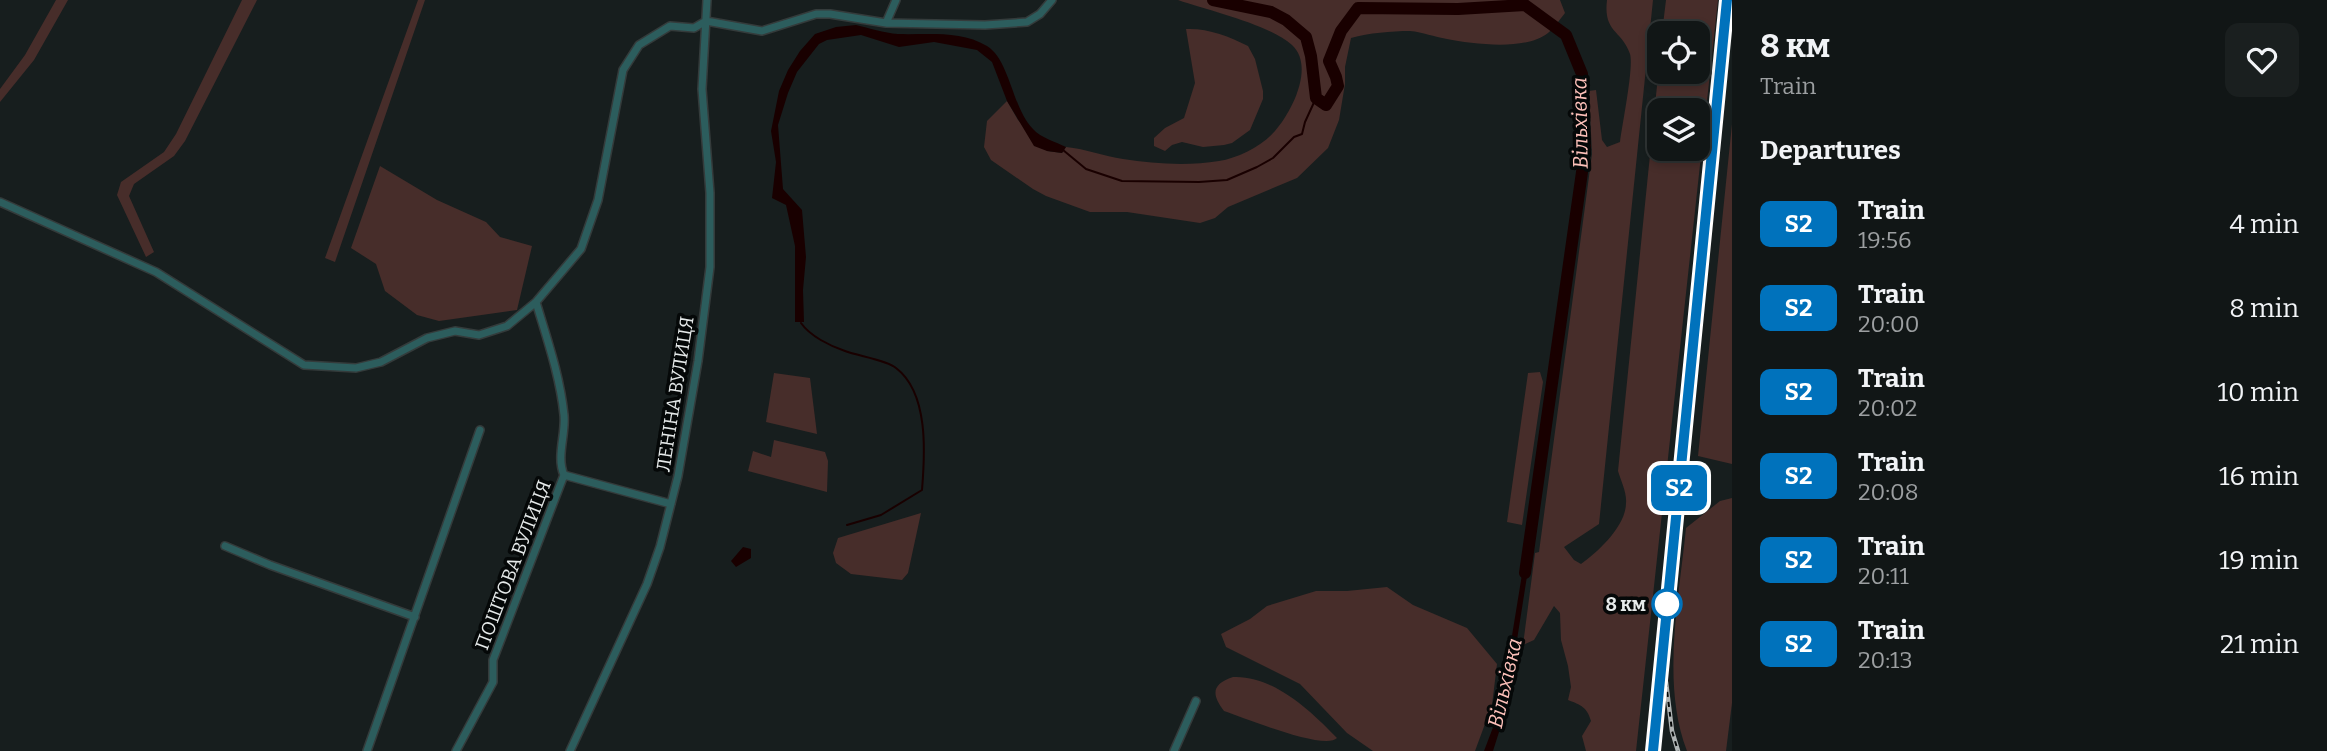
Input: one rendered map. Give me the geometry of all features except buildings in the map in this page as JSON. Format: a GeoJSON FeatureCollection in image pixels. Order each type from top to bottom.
{"type":"FeatureCollection","features":[{"type":"Feature","properties":{"kind":"street","name":"ЛЕНІНА ВУЛИЦЯ"},"geometry":{"type":"LineString","coordinates":[[570,751],[647,584],[660,547],[678,476],[698,361],[710,267],[710,193],[702,89],[708,0]]}},
{"type":"Feature","properties":{"kind":"street"},"geometry":{"type":"LineString","coordinates":[[886,23],[896,0]]}},
{"type":"Feature","properties":{"kind":"street"},"geometry":{"type":"LineString","coordinates":[[0,202],[156,272],[304,365],[356,368],[381,362],[427,338],[455,331],[479,335],[507,327],[536,303],[581,249],[598,200],[624,70],[639,45],[670,26],[694,28],[706,22],[762,31],[816,15],[830,14],[886,23],[1027,22],[1040,14],[1052,0]]}},
{"type":"Feature","properties":{"kind":"street","name":"ПОШТОВА ВУЛИЦЯ"},"geometry":{"type":"LineString","coordinates":[[456,751],[493,682],[493,660],[564,475],[560,466],[564,416],[556,368],[536,303]]}},
{"type":"Feature","properties":{"kind":"street"},"geometry":{"type":"LineString","coordinates":[[367,751],[480,430]]}},
{"type":"Feature","properties":{"kind":"street"},"geometry":{"type":"LineString","coordinates":[[564,475],[671,504]]}},
{"type":"Feature","properties":{"kind":"street"},"geometry":{"type":"LineString","coordinates":[[225,546],[415,617]]}},
{"type":"Feature","properties":{"kind":"street"},"geometry":{"type":"LineString","coordinates":[[1174,751],[1196,701]]}},
{"type":"Feature","properties":{"kind":"shaded area"},"geometry":{"type":"Polygon","coordinates":[[[56,0],[68,0],[34,60],[0,102],[0,89],[25,55],[56,0]]]}},
{"type":"Feature","properties":{"kind":"shaded area"},"geometry":{"type":"Polygon","coordinates":[[[242,0],[257,0],[185,141],[174,156],[134,184],[129,196],[154,252],[146,257],[117,195],[121,182],[164,152],[176,134],[242,0]]]}},
{"type":"Feature","properties":{"kind":"shaded area"},"geometry":{"type":"Polygon","coordinates":[[[418,0],[425,0],[335,262],[325,258],[418,0]]]}},
{"type":"Feature","properties":{"kind":"shaded area"},"geometry":{"type":"Polygon","coordinates":[[[1178,0],[1560,0],[1565,13],[1548,33],[1538,39],[1513,44],[1471,43],[1410,31],[1351,38],[1339,120],[1328,148],[1297,178],[1228,207],[1215,218],[1200,223],[1127,212],[1090,212],[1046,196],[991,160],[984,147],[987,121],[1007,101],[1018,120],[1047,151],[1062,153],[1066,147],[1135,161],[1196,164],[1234,157],[1270,136],[1282,123],[1299,89],[1299,54],[1282,37],[1269,31],[1178,0]]]}},
{"type":"Feature","properties":{"kind":"shaded area"},"geometry":{"type":"Polygon","coordinates":[[[1607,0],[1653,0],[1651,21],[1647,21],[1647,58],[1599,524],[1564,547],[1574,560],[1581,564],[1610,538],[1625,512],[1626,495],[1618,471],[1649,161],[1700,161],[1636,751],[1586,751],[1582,736],[1591,721],[1583,707],[1568,700],[1571,687],[1568,666],[1561,640],[1560,613],[1554,606],[1534,640],[1523,645],[1535,553],[1539,552],[1592,154],[1589,91],[1596,90],[1602,140],[1607,147],[1620,142],[1629,83],[1630,54],[1608,19],[1607,0]]]}},
{"type":"Feature","properties":{"kind":"shaded area"},"geometry":{"type":"Polygon","coordinates":[[[1666,0],[1718,0],[1710,73],[1710,21],[1663,21],[1666,0]]]}},
{"type":"Feature","properties":{"kind":"shaded area"},"geometry":{"type":"Polygon","coordinates":[[[1186,29],[1218,33],[1248,46],[1255,59],[1263,99],[1250,130],[1232,143],[1203,147],[1182,142],[1165,151],[1154,146],[1154,138],[1165,128],[1184,118],[1195,83],[1186,29]]]}},
{"type":"Feature","properties":{"kind":"shaded area"},"geometry":{"type":"Polygon","coordinates":[[[1657,84],[1709,84],[1707,98],[1656,98],[1657,84]]]}},
{"type":"Feature","properties":{"kind":"shaded area"},"geometry":{"type":"Polygon","coordinates":[[[1732,124],[1732,464],[1698,456],[1732,124]]]}},
{"type":"Feature","properties":{"kind":"shaded area"},"geometry":{"type":"Polygon","coordinates":[[[380,166],[437,200],[486,222],[500,237],[532,246],[517,310],[439,321],[417,315],[385,291],[376,264],[351,248],[380,166]]]}},
{"type":"Feature","properties":{"kind":"shaded area"},"geometry":{"type":"Polygon","coordinates":[[[1540,372],[1543,382],[1522,525],[1507,522],[1528,373],[1540,372]]]}},
{"type":"Feature","properties":{"kind":"shaded area"},"geometry":{"type":"Polygon","coordinates":[[[774,373],[810,378],[817,434],[766,422],[774,373]]]}},
{"type":"Feature","properties":{"kind":"shaded area"},"geometry":{"type":"Polygon","coordinates":[[[774,440],[825,452],[828,461],[827,492],[748,471],[753,451],[771,457],[774,440]]]}},
{"type":"Feature","properties":{"kind":"shaded area"},"geometry":{"type":"Polygon","coordinates":[[[1732,498],[1732,703],[1726,751],[1687,751],[1679,725],[1673,670],[1676,612],[1686,528],[1720,501],[1732,498]]]}},
{"type":"Feature","properties":{"kind":"shaded area"},"geometry":{"type":"Polygon","coordinates":[[[921,513],[908,573],[902,580],[851,574],[836,563],[833,553],[838,538],[921,513]]]}},
{"type":"Feature","properties":{"kind":"shaded area"},"geometry":{"type":"Polygon","coordinates":[[[1387,587],[1413,605],[1467,628],[1497,664],[1492,705],[1475,751],[1373,751],[1347,733],[1300,684],[1226,647],[1221,634],[1250,619],[1267,606],[1316,591],[1387,587]]]}},
{"type":"Feature","properties":{"kind":"shaded area"},"geometry":{"type":"Polygon","coordinates":[[[1233,677],[1248,678],[1277,688],[1303,706],[1337,738],[1330,741],[1302,737],[1224,711],[1217,699],[1217,686],[1233,677]]]}},
{"type":"Feature","properties":{"kind":"water"},"geometry":{"type":"Polygon","coordinates":[[[856,25],[893,33],[955,35],[987,46],[1001,62],[1020,109],[1033,129],[1066,147],[1062,153],[1034,146],[1007,101],[992,62],[977,50],[934,42],[899,47],[861,35],[827,40],[819,44],[797,72],[778,125],[783,189],[802,210],[806,257],[804,322],[795,322],[795,246],[786,205],[772,198],[776,162],[771,131],[779,91],[800,51],[815,34],[836,27],[856,25]]]}},
{"type":"Feature","properties":{"kind":"water"},"geometry":{"type":"Polygon","coordinates":[[[743,547],[751,549],[751,558],[736,567],[731,561],[743,547]]]}},
{"type":"Feature","properties":{"kind":"water"},"geometry":{"type":"Polygon","coordinates":[[[1525,556],[1530,557],[1506,710],[1493,751],[1484,751],[1500,709],[1525,556]]]}},
{"type":"Feature","properties":{"kind":"waterway","name":"Вільхівка"},"geometry":{"type":"LineString","coordinates":[[1213,0],[1271,12],[1286,20],[1306,37],[1316,98],[1326,105],[1338,86],[1329,61],[1341,31],[1358,8],[1458,9],[1525,5],[1566,35],[1582,74],[1585,151],[1525,573]]}},
{"type":"Feature","properties":{"kind":"waterway"},"geometry":{"type":"LineString","coordinates":[[1063,150],[1086,169],[1122,181],[1227,180],[1273,158],[1294,137],[1302,134],[1316,98]]}},
{"type":"Feature","properties":{"kind":"waterway"},"geometry":{"type":"LineString","coordinates":[[801,323],[815,336],[833,346],[896,368],[907,379],[920,408],[924,442],[922,490],[881,515],[847,525]]}},
{"type":"Feature","properties":{"kind":"railway"},"geometry":{"type":"LineString","coordinates":[[1653,751],[1727,0]]}},
{"type":"Feature","properties":{"kind":"railway"},"geometry":{"type":"LineString","coordinates":[[1666,682],[1672,731],[1678,751]]}},
{"type":"Feature","properties":{"kind":"train","name":"S2"},"geometry":{"type":"LineString","coordinates":[[1653,751],[1727,0]]}},
{"type":"Feature","properties":{"kind":"place","name":"8 км"},"geometry":{"type":"Point","coordinates":[1667,604]}}]}
